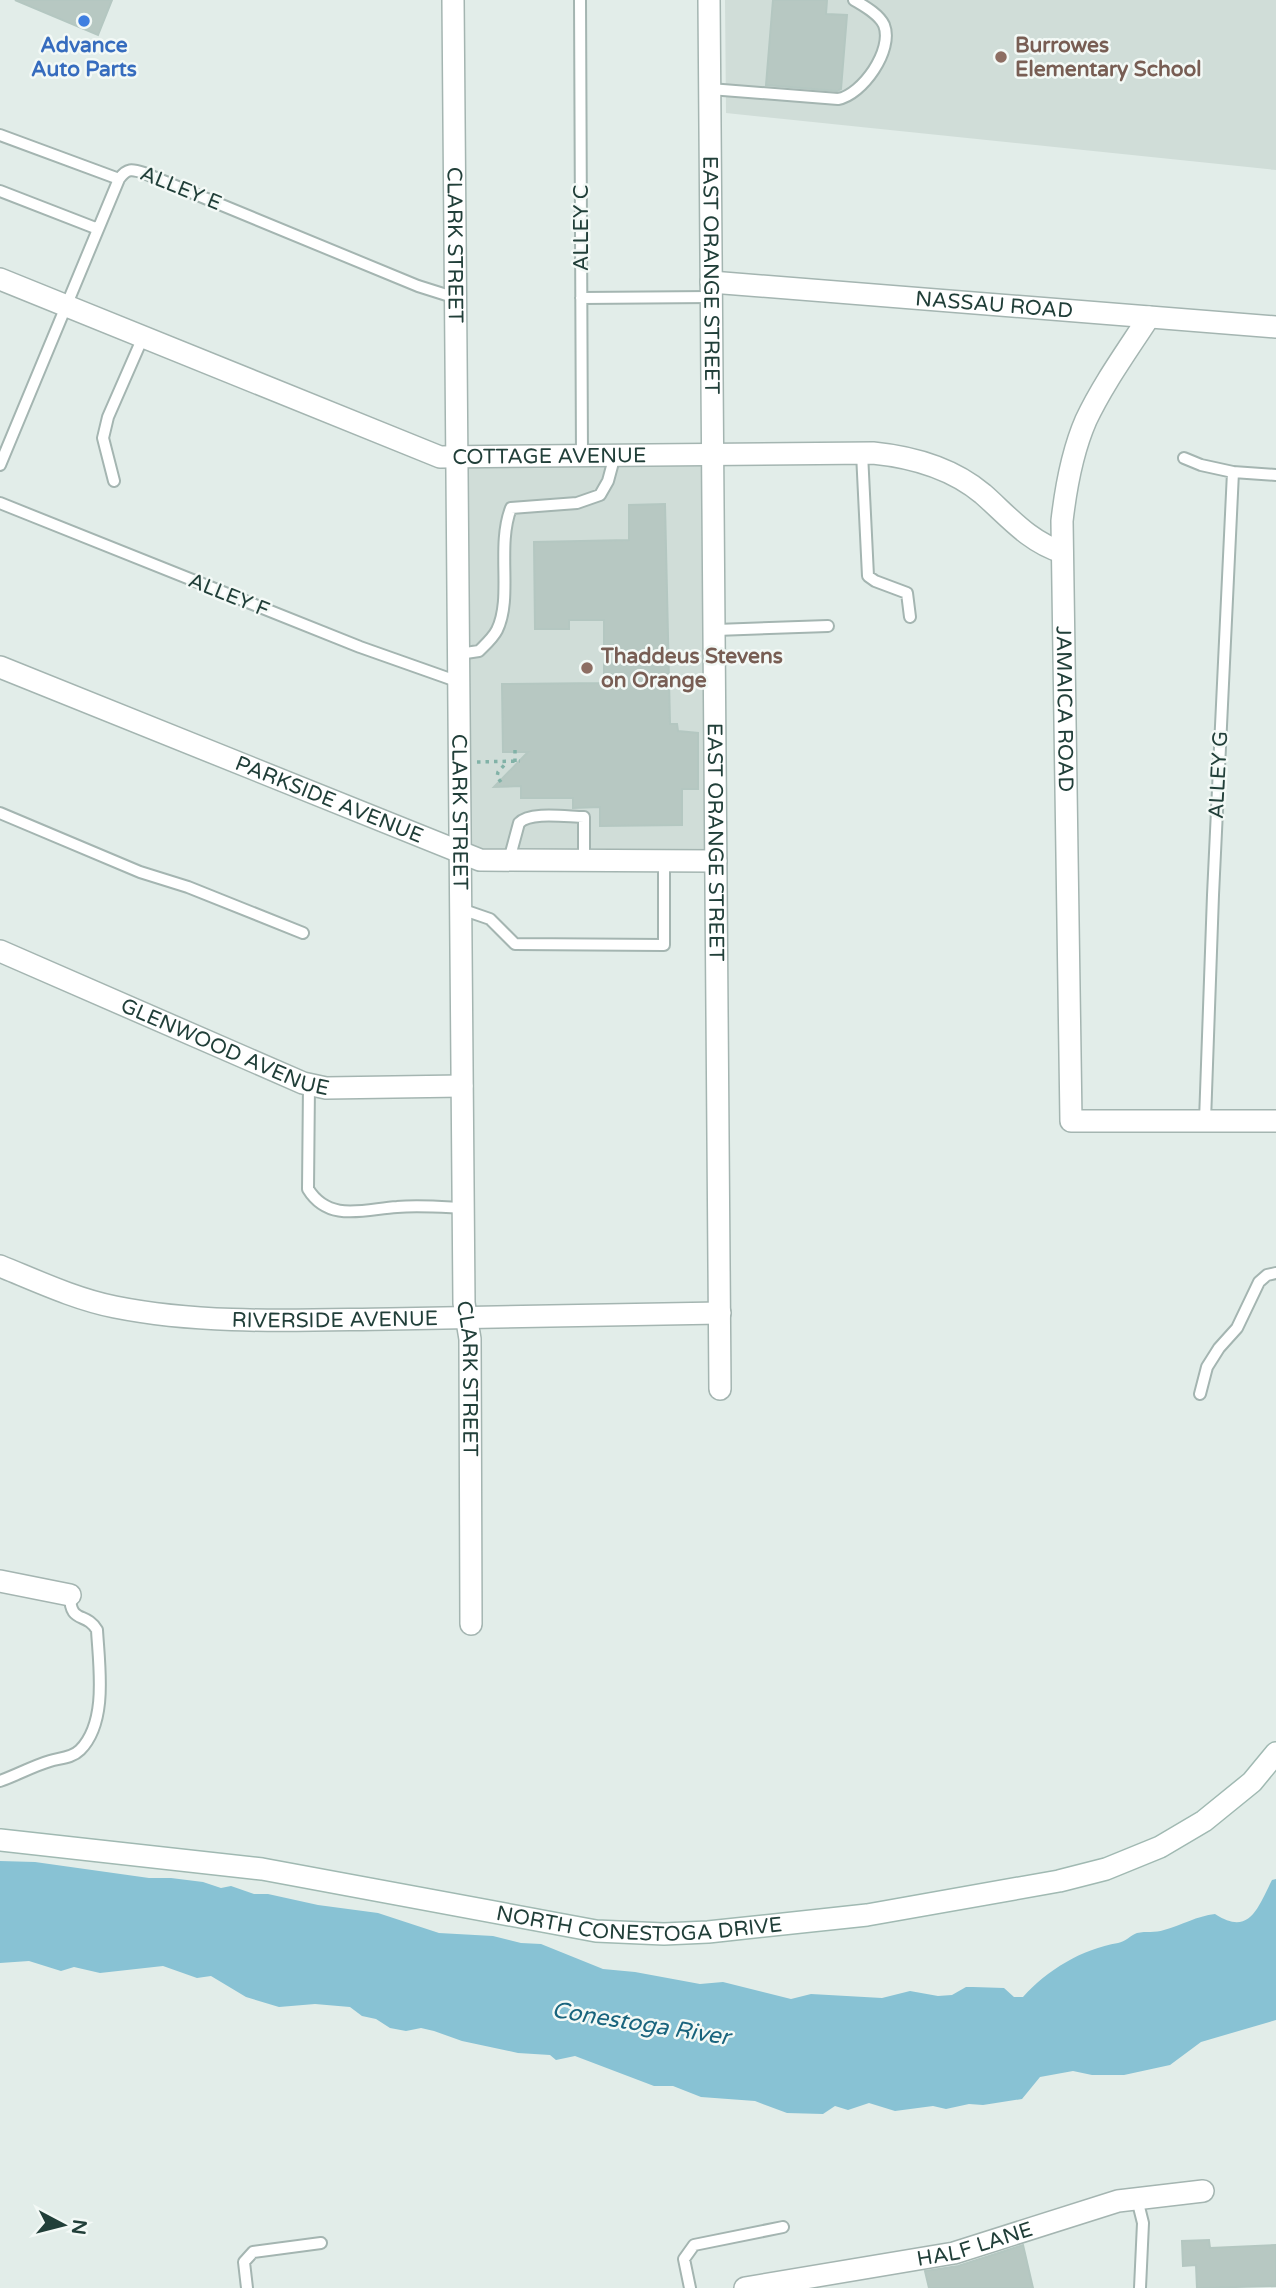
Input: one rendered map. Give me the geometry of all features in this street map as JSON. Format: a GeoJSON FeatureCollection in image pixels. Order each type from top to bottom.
{"type":"FeatureCollection","features":[{"type":"Feature","properties":{"kind":"street","name":"CLARK STREET"},"geometry":{"type":"LineString","coordinates":[[453,0],[457,457],[469,652],[459,682],[464,1303],[470,1339],[471,1624]]}},
{"type":"Feature","properties":{"kind":"street","name":"EAST ORANGE STREET"},"geometry":{"type":"LineString","coordinates":[[709,0],[720,1390]]}},
{"type":"Feature","properties":{"kind":"street","name":"COTTAGE AVENUE"},"geometry":{"type":"LineString","coordinates":[[0,279],[435,456],[862,453],[902,456],[943,469],[982,493],[1023,531],[1062,552]]}},
{"type":"Feature","properties":{"kind":"street","name":"NASSAU ROAD"},"geometry":{"type":"LineString","coordinates":[[711,290],[1276,327]]}},
{"type":"Feature","properties":{"kind":"street","name":"JAMAICA ROAD"},"geometry":{"type":"LineString","coordinates":[[1149,317],[1102,390],[1086,421],[1065,488],[1062,552],[1071,1121],[1205,1121]]}},
{"type":"Feature","properties":{"kind":"street","name":"PARKSIDE AVENUE"},"geometry":{"type":"LineString","coordinates":[[0,667],[480,860],[716,861]]}},
{"type":"Feature","properties":{"kind":"street","name":"GLENWOOD AVENUE"},"geometry":{"type":"LineString","coordinates":[[0,951],[309,1085],[326,1088],[462,1086]]}},
{"type":"Feature","properties":{"kind":"street"},"geometry":{"type":"LineString","coordinates":[[1205,1121],[1276,1121]]}},
{"type":"Feature","properties":{"kind":"street","name":"RIVERSIDE AVENUE"},"geometry":{"type":"LineString","coordinates":[[0,1266],[111,1307],[200,1319],[720,1313]]}},
{"type":"Feature","properties":{"kind":"street"},"geometry":{"type":"LineString","coordinates":[[0,1581],[70,1595]]}},
{"type":"Feature","properties":{"kind":"street","name":"NORTH CONESTOGA DRIVE"},"geometry":{"type":"LineString","coordinates":[[0,1840],[262,1869],[562,1926],[664,1934],[766,1927],[867,1915],[1059,1881],[1106,1869],[1160,1847],[1204,1821],[1252,1782],[1276,1753]]}},
{"type":"Feature","properties":{"kind":"street","name":"HALF LANE"},"geometry":{"type":"LineString","coordinates":[[746,2288],[954,2253],[1118,2201],[1203,2191]]}},
{"type":"Feature","properties":{"kind":"lane","name":"ALLEY C"},"geometry":{"type":"LineString","coordinates":[[580,0],[582,456]]}},
{"type":"Feature","properties":{"kind":"lane"},"geometry":{"type":"LineString","coordinates":[[710,89],[838,99],[846,97],[858,89],[872,72],[883,50],[885,33],[878,17],[854,0]]}},
{"type":"Feature","properties":{"kind":"lane"},"geometry":{"type":"LineString","coordinates":[[0,135],[119,179]]}},
{"type":"Feature","properties":{"kind":"lane","name":"ALLEY E"},"geometry":{"type":"LineString","coordinates":[[0,465],[119,179],[125,171],[131,169],[144,173],[418,286],[456,298]]}},
{"type":"Feature","properties":{"kind":"lane"},"geometry":{"type":"LineString","coordinates":[[0,191],[98,229]]}},
{"type":"Feature","properties":{"kind":"lane"},"geometry":{"type":"LineString","coordinates":[[581,298],[711,290]]}},
{"type":"Feature","properties":{"kind":"lane"},"geometry":{"type":"LineString","coordinates":[[114,481],[103,438],[108,417],[143,337]]}},
{"type":"Feature","properties":{"kind":"lane"},"geometry":{"type":"LineString","coordinates":[[862,453],[868,576],[908,593],[910,617]]}},
{"type":"Feature","properties":{"kind":"lane"},"geometry":{"type":"LineString","coordinates":[[469,652],[495,633],[502,616],[504,526],[511,508],[578,503],[600,495],[608,481],[615,455]]}},
{"type":"Feature","properties":{"kind":"lane"},"geometry":{"type":"LineString","coordinates":[[1184,458],[1233,472],[1276,475]]}},
{"type":"Feature","properties":{"kind":"lane","name":"ALLEY G"},"geometry":{"type":"LineString","coordinates":[[1205,1121],[1233,472]]}},
{"type":"Feature","properties":{"kind":"lane","name":"ALLEY F"},"geometry":{"type":"LineString","coordinates":[[0,503],[360,648],[459,682]]}},
{"type":"Feature","properties":{"kind":"lane"},"geometry":{"type":"LineString","coordinates":[[716,630],[828,626]]}},
{"type":"Feature","properties":{"kind":"lane"},"geometry":{"type":"LineString","coordinates":[[0,813],[139,872],[188,887],[303,933]]}},
{"type":"Feature","properties":{"kind":"lane"},"geometry":{"type":"LineString","coordinates":[[509,860],[522,819],[545,816],[584,817],[584,860]]}},
{"type":"Feature","properties":{"kind":"lane"},"geometry":{"type":"LineString","coordinates":[[461,909],[490,919],[515,944],[664,945],[664,861]]}},
{"type":"Feature","properties":{"kind":"lane"},"geometry":{"type":"LineString","coordinates":[[309,1085],[308,1189],[315,1200],[347,1213],[395,1207],[463,1208]]}},
{"type":"Feature","properties":{"kind":"lane"},"geometry":{"type":"LineString","coordinates":[[1200,1394],[1207,1367],[1237,1328],[1259,1282],[1267,1275],[1276,1273]]}},
{"type":"Feature","properties":{"kind":"lane"},"geometry":{"type":"LineString","coordinates":[[0,1781],[80,1750],[95,1725],[100,1699],[97,1630],[94,1625],[74,1614],[70,1608],[70,1595]]}},
{"type":"Feature","properties":{"kind":"lane"},"geometry":{"type":"LineString","coordinates":[[1137,2199],[1143,2223],[1140,2288]]}},
{"type":"Feature","properties":{"kind":"lane"},"geometry":{"type":"LineString","coordinates":[[690,2288],[684,2259],[694,2245],[783,2227]]}},
{"type":"Feature","properties":{"kind":"lane"},"geometry":{"type":"LineString","coordinates":[[247,2288],[244,2262],[253,2252],[321,2243]]}},
{"type":"Feature","properties":{"kind":"path"},"geometry":{"type":"LineString","coordinates":[[486,762],[518,762],[515,747]]}},
{"type":"Feature","properties":{"kind":"path"},"geometry":{"type":"LineString","coordinates":[[500,782],[498,772],[507,762]]}},
{"type":"Feature","properties":{"kind":"shaded area","name":"Burrowes Elementary School"},"geometry":{"type":"Polygon","coordinates":[[[725,0],[1276,0],[1276,170],[726,113],[725,0]]]}},
{"type":"Feature","properties":{"kind":"shaded area","name":"Thaddeus Stevens on Orange"},"geometry":{"type":"Polygon","coordinates":[[[713,454],[716,861],[461,853],[457,457],[713,454]]]}},
{"type":"Feature","properties":{"kind":"water","name":"Conestoga River"},"geometry":{"type":"Polygon","coordinates":[[[0,1861],[35,1862],[149,1878],[171,1878],[203,1882],[221,1888],[231,1886],[254,1894],[268,1894],[318,1905],[378,1913],[439,1933],[493,1936],[521,1943],[541,1944],[603,1969],[700,1984],[723,1982],[791,1999],[811,1994],[882,1998],[910,1991],[938,1996],[952,1995],[966,1987],[1004,1988],[1014,1997],[1023,1997],[1043,1978],[1066,1962],[1091,1950],[1121,1942],[1137,1933],[1161,1931],[1215,1914],[1237,1922],[1245,1920],[1257,1909],[1272,1880],[1276,1879],[1276,2020],[1201,2042],[1170,2065],[1124,2075],[1092,2075],[1073,2071],[1040,2077],[1022,2099],[946,2109],[933,2106],[895,2111],[869,2103],[848,2110],[835,2106],[823,2114],[787,2113],[755,2101],[701,2097],[673,2086],[654,2086],[575,2056],[556,2060],[550,2055],[518,2053],[462,2041],[421,2028],[406,2031],[390,2028],[376,2019],[362,2016],[350,2007],[315,2004],[279,2007],[246,1997],[211,1976],[197,1978],[163,1966],[100,1973],[74,1967],[61,1971],[29,1961],[0,1963],[0,1861]]]}},
{"type":"Feature","properties":{"kind":"building","name":"Advance Auto Parts"},"geometry":{"type":"Polygon","coordinates":[[[15,0],[112,0],[98,35],[15,0]]]}},
{"type":"Feature","properties":{"kind":"building"},"geometry":{"type":"Polygon","coordinates":[[[773,0],[827,0],[826,14],[847,15],[841,89],[837,91],[766,85],[773,0]]]}},
{"type":"Feature","properties":{"kind":"building","name":"Thaddeus Stevens on Orange"},"geometry":{"type":"Polygon","coordinates":[[[665,504],[670,724],[677,724],[678,731],[698,733],[698,789],[682,789],[682,825],[600,826],[600,807],[573,808],[573,798],[521,798],[521,786],[494,787],[528,752],[503,752],[502,684],[604,683],[604,620],[569,620],[569,629],[535,629],[534,542],[629,540],[629,505],[665,504]]]}},
{"type":"Feature","properties":{"kind":"building"},"geometry":{"type":"Polygon","coordinates":[[[1209,2240],[1210,2248],[1276,2245],[1276,2286],[1197,2288],[1196,2265],[1183,2266],[1182,2241],[1209,2240]]]}},
{"type":"Feature","properties":{"kind":"building"},"geometry":{"type":"Polygon","coordinates":[[[1023,2245],[1033,2288],[929,2288],[925,2271],[958,2266],[1023,2245]]]}},
{"type":"Feature","properties":{"kind":"place","name":"Advance Auto Parts"},"geometry":{"type":"Point","coordinates":[84,21]}},
{"type":"Feature","properties":{"kind":"place","name":"Burrowes Elementary School"},"geometry":{"type":"Point","coordinates":[1001,57]}},
{"type":"Feature","properties":{"kind":"place","name":"Thaddeus Stevens on Orange"},"geometry":{"type":"Point","coordinates":[587,668]}}]}
